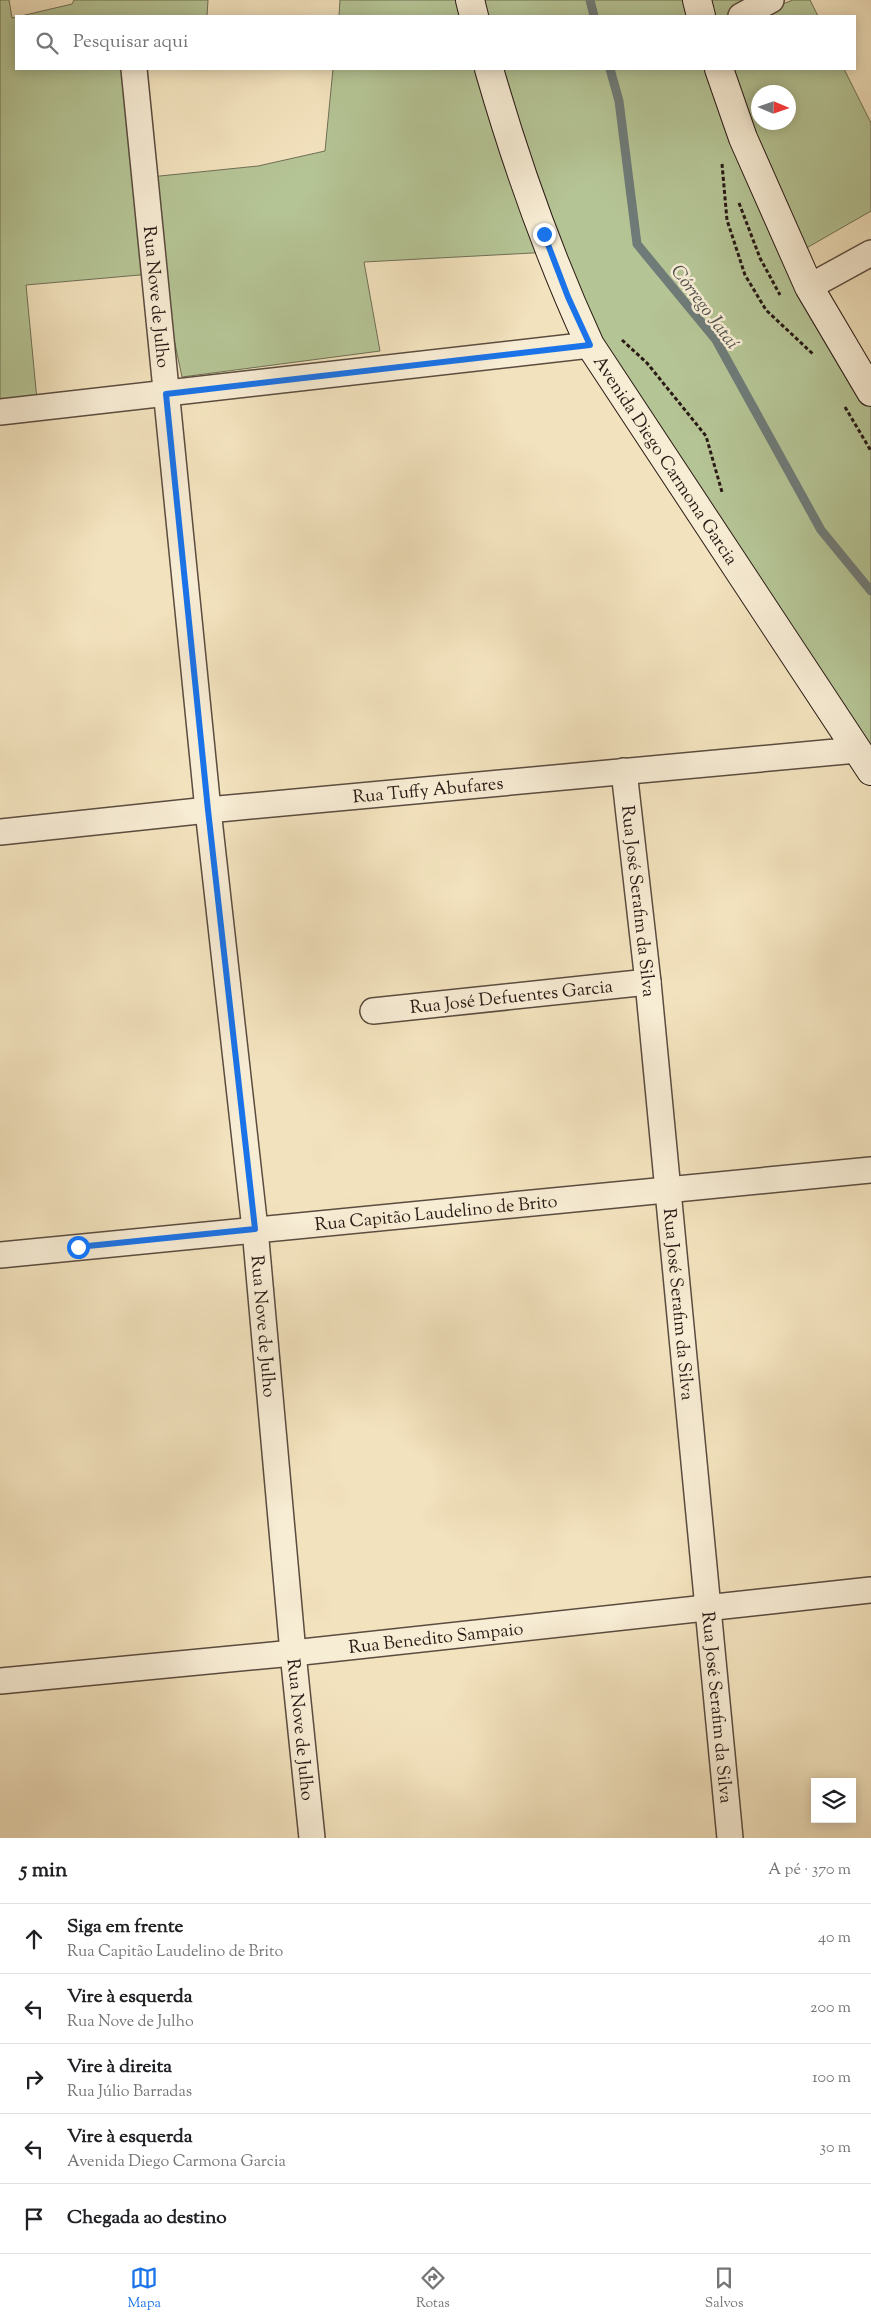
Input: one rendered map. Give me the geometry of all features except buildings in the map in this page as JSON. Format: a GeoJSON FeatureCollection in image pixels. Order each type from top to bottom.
{"type":"FeatureCollection","features":[{"type":"Feature","properties":{"kind":"main road"},"geometry":{"type":"LineString","coordinates":[[470,0],[474,15]]}},
{"type":"Feature","properties":{"kind":"main road"},"geometry":{"type":"LineString","coordinates":[[697,0],[702,15]]}},
{"type":"Feature","properties":{"kind":"main road","name":"Avenida Diego Carmona Garcia"},"geometry":{"type":"LineString","coordinates":[[489,70],[510,144],[568,297],[590,345],[864,761]]}},
{"type":"Feature","properties":{"kind":"main road"},"geometry":{"type":"LineString","coordinates":[[719,70],[743,138],[809,287],[871,392]]}},
{"type":"Feature","properties":{"kind":"street"},"geometry":{"type":"LineString","coordinates":[[743,15],[771,0]]}},
{"type":"Feature","properties":{"kind":"street","name":"Rua Nove de Julho"},"geometry":{"type":"LineString","coordinates":[[134,70],[208,810],[255,1229],[292,1653],[312,1838]]}},
{"type":"Feature","properties":{"kind":"street"},"geometry":{"type":"LineString","coordinates":[[809,287],[871,253]]}},
{"type":"Feature","properties":{"kind":"street"},"geometry":{"type":"LineString","coordinates":[[0,412],[590,345]]}},
{"type":"Feature","properties":{"kind":"street","name":"Rua Tuffy Abufares"},"geometry":{"type":"LineString","coordinates":[[0,832],[208,810],[624,771],[864,761]]}},
{"type":"Feature","properties":{"kind":"street","name":"Rua José Serafim da Silva"},"geometry":{"type":"LineString","coordinates":[[624,771],[648,982],[730,1838]]}},
{"type":"Feature","properties":{"kind":"street","name":"Rua José Defuentes Garcia"},"geometry":{"type":"LineString","coordinates":[[373,1011],[648,982]]}},
{"type":"Feature","properties":{"kind":"street","name":"Rua Capitão Laudelino de Brito"},"geometry":{"type":"LineString","coordinates":[[0,1256],[255,1229],[871,1170]]}},
{"type":"Feature","properties":{"kind":"street","name":"Rua Benedito Sampaio"},"geometry":{"type":"LineString","coordinates":[[0,1680],[292,1653],[871,1590]]}},
{"type":"Feature","properties":{"kind":"path"},"geometry":{"type":"LineString","coordinates":[[722,158],[726,220],[745,275],[766,310],[814,355]]}},
{"type":"Feature","properties":{"kind":"path"},"geometry":{"type":"LineString","coordinates":[[621,338],[648,363],[706,436],[723,494]]}},
{"type":"Feature","properties":{"kind":"green space"},"geometry":{"type":"Polygon","coordinates":[[[0,0],[9,0],[12,18],[15,17],[15,70],[132,70],[151,274],[26,285],[37,400],[0,404],[0,0]]]}},
{"type":"Feature","properties":{"kind":"green space"},"geometry":{"type":"Polygon","coordinates":[[[74,0],[208,0],[207,15],[25,15],[72,4],[74,0]]]}},
{"type":"Feature","properties":{"kind":"green space"},"geometry":{"type":"Polygon","coordinates":[[[340,0],[771,0],[743,15],[339,15],[340,0]]]}},
{"type":"Feature","properties":{"kind":"green space"},"geometry":{"type":"Polygon","coordinates":[[[793,0],[810,0],[818,15],[755,15],[793,0]]]}},
{"type":"Feature","properties":{"kind":"green space"},"geometry":{"type":"Polygon","coordinates":[[[333,70],[719,70],[871,392],[871,771],[590,345],[551,252],[364,262],[380,351],[182,377],[161,278],[150,177],[258,166],[325,151],[333,70]]]}},
{"type":"Feature","properties":{"kind":"green space"},"geometry":{"type":"Polygon","coordinates":[[[728,70],[844,70],[871,123],[871,211],[803,250],[753,130],[796,130],[796,85],[751,85],[751,125],[728,70]]]}},
{"type":"Feature","properties":{"kind":"waterway","name":"Córrego Jataí"},"geometry":{"type":"LineString","coordinates":[[590,0],[594,15]]}},
{"type":"Feature","properties":{"kind":"waterway","name":"Córrego Jataí"},"geometry":{"type":"LineString","coordinates":[[610,70],[619,101],[637,244],[716,340],[821,530],[871,591]]}},
{"type":"Feature","properties":{"kind":"route"},"geometry":{"type":"LineString","coordinates":[[78,1247],[255,1229],[208,810],[166,394],[590,345],[568,297],[544,234]]}}]}
